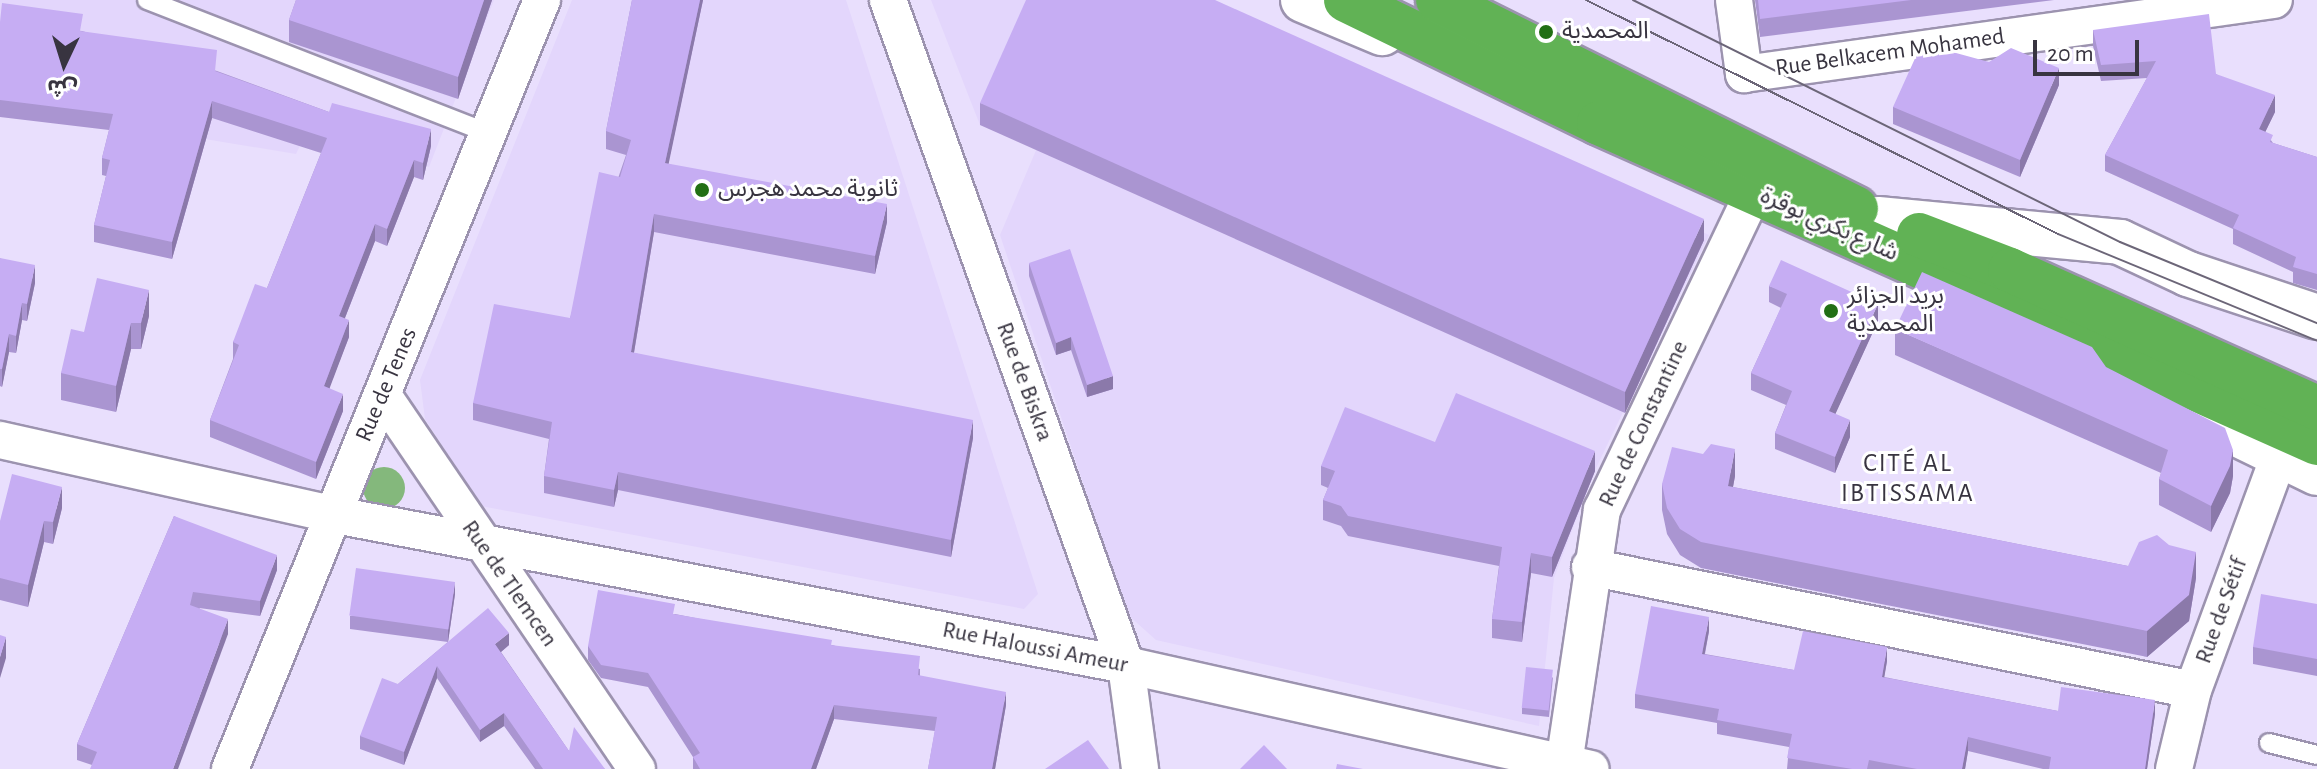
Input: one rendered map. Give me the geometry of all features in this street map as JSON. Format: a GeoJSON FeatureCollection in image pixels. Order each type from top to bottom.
{"type":"FeatureCollection","features":[{"type":"Feature","properties":{"kind":"highway","name":"شارع بكري بوقرة"},"geometry":{"type":"LineString","coordinates":[[1346,0],[1599,123],[2058,326],[2304,457]]}},
{"type":"Feature","properties":{"kind":"highway","name":"شارع بكري بوقرة"},"geometry":{"type":"LineString","coordinates":[[1438,0],[1878,219],[2010,270],[2317,408]]}},
{"type":"Feature","properties":{"kind":"street","name":"Rue de Tenes"},"geometry":{"type":"LineString","coordinates":[[230,769],[330,514],[384,397],[542,0]]}},
{"type":"Feature","properties":{"kind":"street","name":"Rue de Biskra"},"geometry":{"type":"LineString","coordinates":[[888,0],[1126,665],[1140,769]]}},
{"type":"Feature","properties":{"kind":"street"},"geometry":{"type":"LineString","coordinates":[[1303,0],[1599,123]]}},
{"type":"Feature","properties":{"kind":"street","name":"Rue Belkacem Mohamed"},"geometry":{"type":"LineString","coordinates":[[1734,0],[1744,74],[2274,0]]}},
{"type":"Feature","properties":{"kind":"street","name":"Rue de Constantine"},"geometry":{"type":"LineString","coordinates":[[1578,766],[1590,567],[1602,510],[1754,192]]}},
{"type":"Feature","properties":{"kind":"street"},"geometry":{"type":"LineString","coordinates":[[1878,219],[2120,242],[2188,274],[2317,317]]}},
{"type":"Feature","properties":{"kind":"street","name":"Rue de Tlemcen"},"geometry":{"type":"LineString","coordinates":[[384,397],[476,538],[637,769]]}},
{"type":"Feature","properties":{"kind":"street","name":"Rue Haloussi Ameur"},"geometry":{"type":"LineString","coordinates":[[0,440],[330,514],[476,538],[1126,665],[1578,766]]}},
{"type":"Feature","properties":{"kind":"street","name":"Rue de Sétif"},"geometry":{"type":"LineString","coordinates":[[2174,769],[2193,690],[2304,457]]}},
{"type":"Feature","properties":{"kind":"street"},"geometry":{"type":"LineString","coordinates":[[1590,567],[2193,690]]}},
{"type":"Feature","properties":{"kind":"lane"},"geometry":{"type":"LineString","coordinates":[[147,0],[489,133]]}},
{"type":"Feature","properties":{"kind":"lane"},"geometry":{"type":"LineString","coordinates":[[2269,743],[2317,755]]}},
{"type":"Feature","properties":{"kind":"shaded area"},"geometry":{"type":"Polygon","coordinates":[[[0,0],[494,0],[429,167],[310,125],[296,154],[0,105],[0,0]]]}},
{"type":"Feature","properties":{"kind":"shaded area","name":"ثانوية محمد هجرس"},"geometry":{"type":"Polygon","coordinates":[[[572,0],[846,0],[1038,594],[1024,609],[481,506],[425,419],[420,380],[572,0]]]}},
{"type":"Feature","properties":{"kind":"shaded area"},"geometry":{"type":"Polygon","coordinates":[[[931,0],[1186,0],[1709,235],[1595,470],[1554,578],[1539,726],[1156,640],[1127,614],[1000,235],[1037,148],[980,125],[931,0]]]}},
{"type":"Feature","properties":{"kind":"green space"},"geometry":{"type":"Polygon","coordinates":[[[384,467],[399,473],[405,488],[399,503],[384,509],[369,503],[363,488],[369,473],[384,467]]]}},
{"type":"Feature","properties":{"kind":"building"},"geometry":{"type":"Polygon","coordinates":[[[296,0],[484,0],[458,77],[289,20],[296,0]]]}},
{"type":"Feature","properties":{"kind":"building"},"geometry":{"type":"Polygon","coordinates":[[[632,0],[700,0],[665,163],[887,204],[875,256],[654,214],[631,352],[973,420],[951,540],[618,472],[614,490],[544,476],[552,422],[473,403],[494,304],[570,318],[599,172],[620,177],[631,140],[606,131],[632,0]]]}},
{"type":"Feature","properties":{"kind":"building"},"geometry":{"type":"Polygon","coordinates":[[[1026,0],[1215,0],[1704,219],[1625,392],[980,103],[1026,0]]]}},
{"type":"Feature","properties":{"kind":"building"},"geometry":{"type":"Polygon","coordinates":[[[1758,0],[1911,0],[1760,19],[1758,0]]]}},
{"type":"Feature","properties":{"kind":"building"},"geometry":{"type":"Polygon","coordinates":[[[2,3],[83,14],[80,31],[217,50],[215,71],[329,112],[332,103],[431,129],[423,163],[414,160],[387,229],[375,224],[339,316],[349,320],[324,386],[343,394],[316,462],[210,420],[239,345],[233,342],[255,284],[267,288],[327,138],[212,101],[172,242],[94,225],[110,160],[102,158],[113,114],[0,100],[2,3]]]}},
{"type":"Feature","properties":{"kind":"building"},"geometry":{"type":"Polygon","coordinates":[[[2209,14],[2216,74],[2275,95],[2259,129],[2273,135],[2270,142],[2317,157],[2317,274],[2293,267],[2296,257],[2233,228],[2239,215],[2105,155],[2156,61],[2101,65],[2093,30],[2209,14]]]}},
{"type":"Feature","properties":{"kind":"building"},"geometry":{"type":"Polygon","coordinates":[[[2011,48],[2059,68],[2020,160],[1893,107],[1917,54],[1945,50],[1989,62],[2011,48]]]}},
{"type":"Feature","properties":{"kind":"building"},"geometry":{"type":"Polygon","coordinates":[[[1070,249],[1113,376],[1087,385],[1071,337],[1056,343],[1029,263],[1070,249]]]}},
{"type":"Feature","properties":{"kind":"building"},"geometry":{"type":"Polygon","coordinates":[[[0,258],[35,265],[27,304],[22,303],[16,336],[9,334],[2,369],[0,369],[0,258]]]}},
{"type":"Feature","properties":{"kind":"building"},"geometry":{"type":"Polygon","coordinates":[[[1781,260],[1878,304],[1829,411],[1850,420],[1835,457],[1775,433],[1792,391],[1751,373],[1787,294],[1769,286],[1781,260]]]}},
{"type":"Feature","properties":{"kind":"building"},"geometry":{"type":"Polygon","coordinates":[[[1922,272],[2092,347],[2106,367],[2225,428],[2233,450],[2230,466],[2211,506],[2159,479],[2168,450],[1895,329],[1922,272]]]}},
{"type":"Feature","properties":{"kind":"building"},"geometry":{"type":"Polygon","coordinates":[[[97,278],[149,290],[141,323],[131,323],[116,386],[61,373],[71,329],[84,332],[97,278]]]}},
{"type":"Feature","properties":{"kind":"building"},"geometry":{"type":"Polygon","coordinates":[[[1456,393],[1595,451],[1552,557],[1531,553],[1522,622],[1492,619],[1502,547],[1348,516],[1341,506],[1323,500],[1335,471],[1321,466],[1345,407],[1435,442],[1456,393]]]}},
{"type":"Feature","properties":{"kind":"building"},"geometry":{"type":"Polygon","coordinates":[[[1711,444],[1735,449],[1728,486],[2128,566],[2139,542],[2157,535],[2169,545],[2196,552],[2189,595],[2147,631],[1701,542],[1680,529],[1667,508],[1662,484],[1672,447],[1703,454],[1711,444]]]}},
{"type":"Feature","properties":{"kind":"building"},"geometry":{"type":"Polygon","coordinates":[[[12,474],[62,487],[53,522],[44,521],[28,585],[0,578],[0,521],[12,474]]]}},
{"type":"Feature","properties":{"kind":"building"},"geometry":{"type":"Polygon","coordinates":[[[174,516],[277,555],[260,601],[193,592],[190,605],[228,619],[173,769],[90,769],[97,752],[77,744],[174,516]]]}},
{"type":"Feature","properties":{"kind":"building"},"geometry":{"type":"Polygon","coordinates":[[[356,568],[455,582],[448,629],[349,616],[356,568]]]}},
{"type":"Feature","properties":{"kind":"building"},"geometry":{"type":"Polygon","coordinates":[[[598,590],[675,604],[673,614],[832,640],[831,645],[920,656],[918,675],[1006,692],[992,769],[928,769],[937,717],[834,705],[811,769],[700,769],[693,757],[700,753],[648,673],[601,665],[588,646],[598,590]]]}},
{"type":"Feature","properties":{"kind":"building"},"geometry":{"type":"Polygon","coordinates":[[[2261,594],[2317,604],[2317,659],[2253,647],[2261,594]]]}},
{"type":"Feature","properties":{"kind":"building"},"geometry":{"type":"Polygon","coordinates":[[[1651,606],[1709,617],[1702,654],[1794,670],[1803,631],[1887,647],[1882,677],[2058,711],[2061,687],[2155,700],[2145,769],[2049,769],[2051,757],[1968,737],[1962,769],[1917,769],[1869,760],[1867,769],[1852,769],[1787,758],[1792,734],[1717,720],[1719,709],[1635,694],[1651,606]]]}},
{"type":"Feature","properties":{"kind":"building"},"geometry":{"type":"Polygon","coordinates":[[[488,608],[509,633],[495,644],[569,751],[574,727],[605,769],[543,769],[504,713],[480,730],[437,666],[404,752],[360,736],[382,678],[398,684],[488,608]]]}},
{"type":"Feature","properties":{"kind":"building"},"geometry":{"type":"Polygon","coordinates":[[[0,635],[6,637],[0,657],[0,635]]]}},
{"type":"Feature","properties":{"kind":"building"},"geometry":{"type":"Polygon","coordinates":[[[1526,667],[1553,670],[1549,711],[1522,708],[1526,667]]]}},
{"type":"Feature","properties":{"kind":"building"},"geometry":{"type":"Polygon","coordinates":[[[1088,740],[1109,769],[1045,769],[1088,740]]]}},
{"type":"Feature","properties":{"kind":"building"},"geometry":{"type":"Polygon","coordinates":[[[1264,745],[1287,769],[1240,769],[1264,745]]]}},
{"type":"Feature","properties":{"kind":"building"},"geometry":{"type":"Polygon","coordinates":[[[1337,764],[1363,769],[1336,769],[1337,764]]]}},
{"type":"Feature","properties":{"kind":"tram line"},"geometry":{"type":"LineString","coordinates":[[1586,0],[2058,234],[2317,341]]}},
{"type":"Feature","properties":{"kind":"tram line"},"geometry":{"type":"LineString","coordinates":[[1633,0],[2120,242],[2317,323]]}},
{"type":"Feature","properties":{"kind":"place","name":"المحمدية"},"geometry":{"type":"Point","coordinates":[1546,32]}},
{"type":"Feature","properties":{"kind":"place","name":"ثانوية محمد هجرس"},"geometry":{"type":"Point","coordinates":[702,190]}},
{"type":"Feature","properties":{"kind":"place","name":"بريد الجزائر المحمدية"},"geometry":{"type":"Point","coordinates":[1831,311]}},
{"type":"Feature","properties":{"kind":"district","name":"CITÉ AL IBTISSAMA"},"geometry":{"type":"Point","coordinates":[1908,479]}}]}
